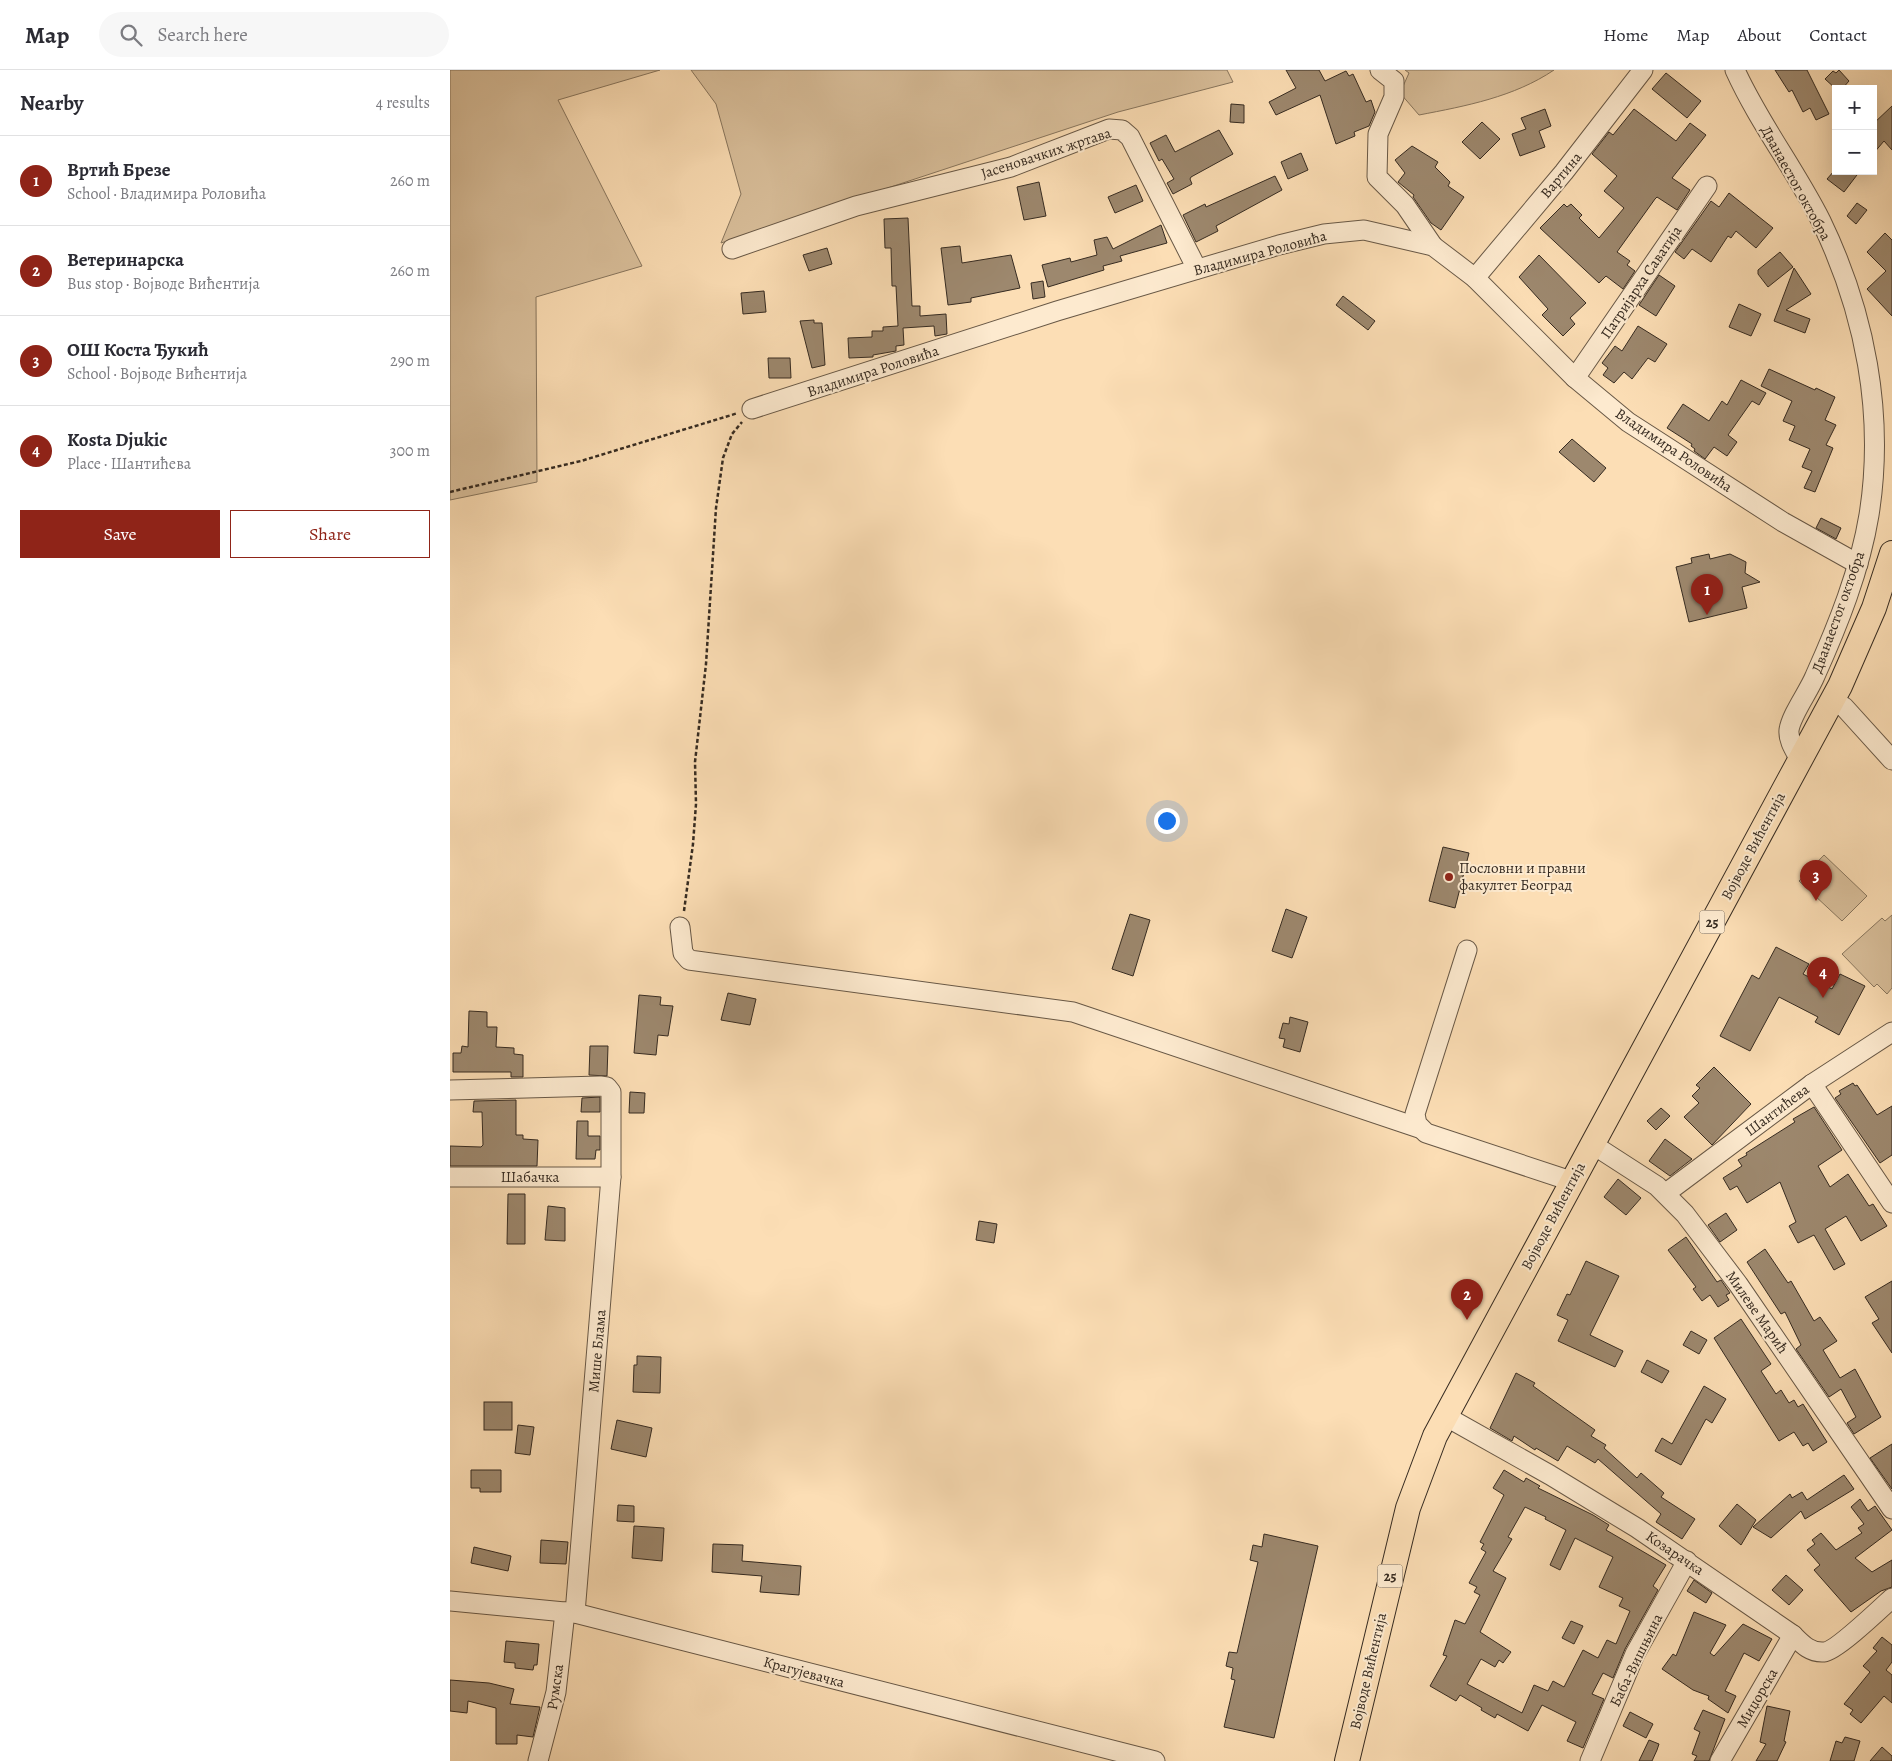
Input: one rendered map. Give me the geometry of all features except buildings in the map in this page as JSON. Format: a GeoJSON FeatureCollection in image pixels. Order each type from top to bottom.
{"type":"FeatureCollection","features":[{"type":"Feature","properties":{"kind":"main road","name":"25"},"geometry":{"type":"LineString","coordinates":[[1832,700],[1860,643],[1892,553]]}},
{"type":"Feature","properties":{"kind":"main road","name":"Војводе Вићентија"},"geometry":{"type":"LineString","coordinates":[[1347,1761],[1408,1508],[1424,1463],[1445,1416],[1832,700]]}},
{"type":"Feature","properties":{"kind":"street"},"geometry":{"type":"LineString","coordinates":[[1380,70],[1394,81],[1394,97],[1378,134],[1377,177],[1405,205],[1434,246]]}},
{"type":"Feature","properties":{"kind":"street","name":"Вартина"},"geometry":{"type":"LineString","coordinates":[[1475,278],[1564,172],[1643,70]]}},
{"type":"Feature","properties":{"kind":"street","name":"Дванаестог октобра"},"geometry":{"type":"LineString","coordinates":[[1735,70],[1762,121],[1821,221],[1847,281],[1866,352],[1871,389],[1874,465],[1869,514],[1858,564],[1821,662],[1791,723],[1789,730],[1791,744],[1799,758]]}},
{"type":"Feature","properties":{"kind":"street","name":"Јасеновачких жртава"},"geometry":{"type":"LineString","coordinates":[[732,248],[856,206],[1012,167],[1109,129],[1122,130],[1130,137],[1197,269]]}},
{"type":"Feature","properties":{"kind":"street","name":"Патријарха Саватија"},"geometry":{"type":"LineString","coordinates":[[1575,378],[1707,186]]}},
{"type":"Feature","properties":{"kind":"street","name":"Владимира Роловића"},"geometry":{"type":"LineString","coordinates":[[752,409],[1057,311],[1197,269],[1324,234],[1364,230],[1434,246],[1475,278],[1575,378],[1628,422],[1784,522],[1858,564]]}},
{"type":"Feature","properties":{"kind":"street"},"geometry":{"type":"LineString","coordinates":[[1832,700],[1844,707],[1864,726],[1892,760]]}},
{"type":"Feature","properties":{"kind":"street"},"geometry":{"type":"LineString","coordinates":[[680,927],[683,953],[689,960],[1073,1012],[1571,1181]]}},
{"type":"Feature","properties":{"kind":"street"},"geometry":{"type":"LineString","coordinates":[[1419,1128],[1415,1114],[1467,950]]}},
{"type":"Feature","properties":{"kind":"street","name":"Шантићева"},"geometry":{"type":"LineString","coordinates":[[1666,1194],[1812,1084],[1892,1032]]}},
{"type":"Feature","properties":{"kind":"street"},"geometry":{"type":"LineString","coordinates":[[1812,1084],[1892,1203]]}},
{"type":"Feature","properties":{"kind":"street","name":"Мише Блама"},"geometry":{"type":"LineString","coordinates":[[450,1090],[600,1086],[609,1089],[612,1109],[611,1177],[570,1612]]}},
{"type":"Feature","properties":{"kind":"street","name":"Милеве Марић"},"geometry":{"type":"LineString","coordinates":[[1592,1144],[1666,1194],[1700,1232],[1892,1509]]}},
{"type":"Feature","properties":{"kind":"street","name":"Шабачка"},"geometry":{"type":"LineString","coordinates":[[450,1177],[611,1177]]}},
{"type":"Feature","properties":{"kind":"street","name":"Козарачка"},"geometry":{"type":"LineString","coordinates":[[1445,1416],[1586,1496],[1687,1561],[1809,1649],[1825,1652],[1839,1644],[1892,1598]]}},
{"type":"Feature","properties":{"kind":"street","name":"Баба-Вишњина"},"geometry":{"type":"LineString","coordinates":[[1590,1761],[1635,1654],[1687,1561]]}},
{"type":"Feature","properties":{"kind":"street","name":"Крагујевачка"},"geometry":{"type":"LineString","coordinates":[[450,1601],[570,1612],[1155,1761]]}},
{"type":"Feature","properties":{"kind":"street","name":"Румска"},"geometry":{"type":"LineString","coordinates":[[538,1761],[556,1692],[570,1612]]}},
{"type":"Feature","properties":{"kind":"street","name":"Миџорска"},"geometry":{"type":"LineString","coordinates":[[1720,1761],[1793,1636]]}},
{"type":"Feature","properties":{"kind":"path"},"geometry":{"type":"LineString","coordinates":[[450,492],[581,461],[752,409]]}},
{"type":"Feature","properties":{"kind":"path"},"geometry":{"type":"LineString","coordinates":[[680,927],[689,886],[693,844],[696,804],[695,762],[706,664],[716,508],[723,458],[732,434],[752,409]]}},
{"type":"Feature","properties":{"kind":"shaded area"},"geometry":{"type":"Polygon","coordinates":[[[450,70],[660,70],[558,100],[642,266],[536,297],[537,482],[450,500],[450,70]]]}},
{"type":"Feature","properties":{"kind":"shaded area"},"geometry":{"type":"Polygon","coordinates":[[[691,70],[1227,70],[1233,82],[1118,112],[721,243],[741,194],[716,104],[691,70]]]}},
{"type":"Feature","properties":{"kind":"shaded area"},"geometry":{"type":"Polygon","coordinates":[[[1405,70],[1554,70],[1506,94],[1472,104],[1419,115],[1400,93],[1409,73],[1405,70]]]}},
{"type":"Feature","properties":{"kind":"shaded area"},"geometry":{"type":"Polygon","coordinates":[[[1824,855],[1867,896],[1842,921],[1799,881],[1824,855]]]}},
{"type":"Feature","properties":{"kind":"shaded area"},"geometry":{"type":"Polygon","coordinates":[[[1892,915],[1892,988],[1887,994],[1877,984],[1874,987],[1842,954],[1882,918],[1885,921],[1892,915]]]}},
{"type":"Feature","properties":{"kind":"place","name":"Вртић Брезе"},"geometry":{"type":"Point","coordinates":[1707,615]}},
{"type":"Feature","properties":{"kind":"place","name":"Пословни и правни факултет Београд"},"geometry":{"type":"Point","coordinates":[1449,877]}},
{"type":"Feature","properties":{"kind":"place","name":"ОШ Коста Ђукић"},"geometry":{"type":"Point","coordinates":[1816,901]}},
{"type":"Feature","properties":{"kind":"place","name":"Kosta Djukic"},"geometry":{"type":"Point","coordinates":[1823,998]}},
{"type":"Feature","properties":{"kind":"place","name":"Ветеринарска"},"geometry":{"type":"Point","coordinates":[1467,1320]}}]}
